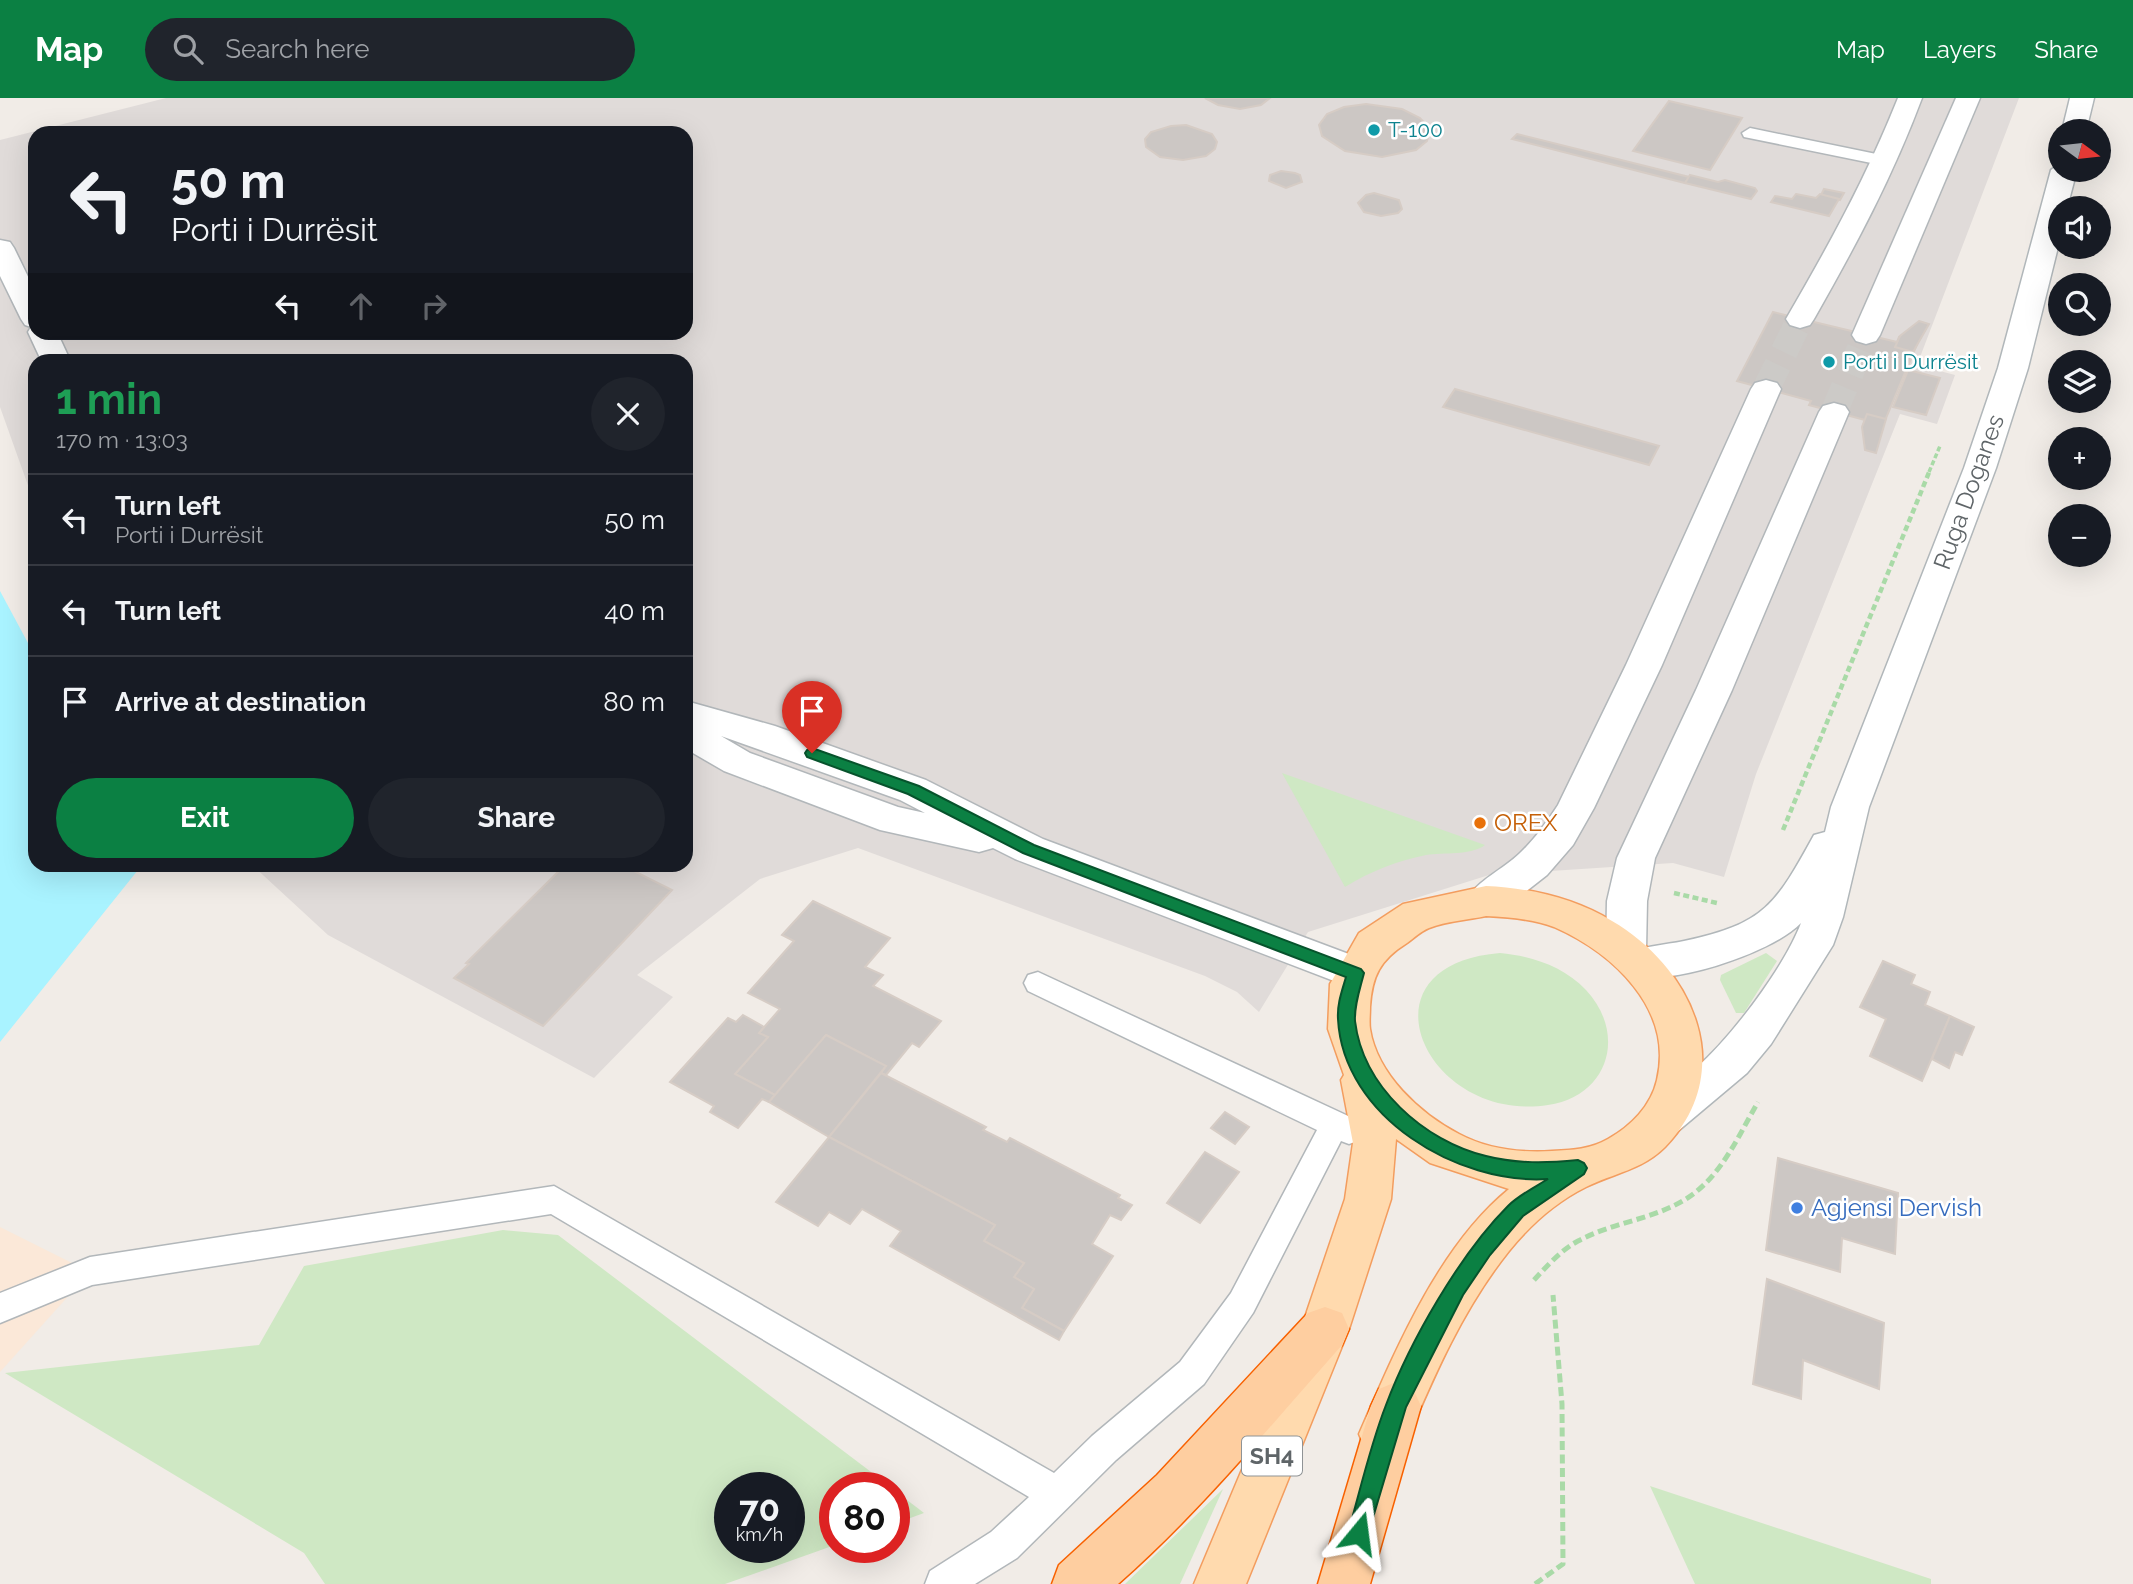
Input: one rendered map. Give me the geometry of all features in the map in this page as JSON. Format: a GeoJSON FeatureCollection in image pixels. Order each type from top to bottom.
{"type":"FeatureCollection","features":[{"type":"Feature","properties":{"kind":"highway"},"geometry":{"type":"LineString","coordinates":[[1078,1584],[1168,1500],[1325,1329]]}},
{"type":"Feature","properties":{"kind":"highway"},"geometry":{"type":"LineString","coordinates":[[1344,1584],[1396,1406]]}},
{"type":"Feature","properties":{"kind":"main road","name":"SH4"},"geometry":{"type":"LineString","coordinates":[[1220,1584],[1325,1329],[1368,1199],[1375,1143],[1362,1071],[1349,1038],[1347,1004],[1355,973],[1373,946],[1399,925],[1430,909],[1486,901],[1529,905],[1570,917],[1608,937],[1633,957],[1654,980],[1670,1005],[1682,1050],[1680,1086],[1663,1118],[1637,1145],[1599,1163],[1578,1168],[1532,1172],[1508,1169],[1461,1156],[1439,1146],[1401,1120],[1385,1104],[1362,1071]]}},
{"type":"Feature","properties":{"kind":"main road","name":"SH4"},"geometry":{"type":"LineString","coordinates":[[1319,1584],[1396,1406],[1432,1331],[1456,1289],[1483,1249],[1516,1210],[1578,1168]]}},
{"type":"Feature","properties":{"kind":"street"},"geometry":{"type":"LineString","coordinates":[[1800,319],[1851,230],[1886,161],[1910,98]]}},
{"type":"Feature","properties":{"kind":"street"},"geometry":{"type":"LineString","coordinates":[[1866,335],[1968,98]]}},
{"type":"Feature","properties":{"kind":"street"},"geometry":{"type":"LineString","coordinates":[[2077,119],[2082,98]]}},
{"type":"Feature","properties":{"kind":"street","name":"Ruga Doganes"},"geometry":{"type":"LineString","coordinates":[[1850,807],[1980,468],[2013,368],[2061,182]]}},
{"type":"Feature","properties":{"kind":"street"},"geometry":{"type":"LineString","coordinates":[[0,248],[28,305]]}},
{"type":"Feature","properties":{"kind":"street"},"geometry":{"type":"LineString","coordinates":[[1486,901],[1533,865],[1559,835],[1575,808],[1643,665],[1766,389]]}},
{"type":"Feature","properties":{"kind":"street"},"geometry":{"type":"LineString","coordinates":[[1834,412],[1714,690],[1636,858],[1629,882],[1633,957],[1694,955],[1728,945],[1777,922],[1793,906],[1850,807]]}},
{"type":"Feature","properties":{"kind":"street"},"geometry":{"type":"LineString","coordinates":[[693,716],[762,735],[913,790],[1029,849],[1355,973]]}},
{"type":"Feature","properties":{"kind":"street"},"geometry":{"type":"LineString","coordinates":[[693,737],[737,762],[893,820],[1029,849]]}},
{"type":"Feature","properties":{"kind":"street"},"geometry":{"type":"LineString","coordinates":[[1663,1118],[1732,1061],[1756,1032],[1812,945],[1823,918],[1850,807]]}},
{"type":"Feature","properties":{"kind":"lane"},"geometry":{"type":"LineString","coordinates":[[1750,133],[1886,161]]}},
{"type":"Feature","properties":{"kind":"lane"},"geometry":{"type":"LineString","coordinates":[[1038,983],[1375,1143]]}},
{"type":"Feature","properties":{"kind":"lane"},"geometry":{"type":"LineString","coordinates":[[943,1584],[1004,1545],[1104,1448],[1192,1373],[1242,1303],[1335,1124]]}},
{"type":"Feature","properties":{"kind":"lane"},"geometry":{"type":"LineString","coordinates":[[0,1308],[90,1271],[554,1200],[1057,1494]]}},
{"type":"Feature","properties":{"kind":"path"},"geometry":{"type":"LineString","coordinates":[[1780,835],[1943,439]]}},
{"type":"Feature","properties":{"kind":"path"},"geometry":{"type":"LineString","coordinates":[[1629,882],[1720,904]]}},
{"type":"Feature","properties":{"kind":"path"},"geometry":{"type":"LineString","coordinates":[[1535,1584],[1563,1564],[1562,1404],[1553,1296]]}},
{"type":"Feature","properties":{"kind":"shaded area","name":"Porti i Durrësit"},"geometry":{"type":"Polygon","coordinates":[[[166,98],[2019,98],[1917,365],[1955,375],[1937,424],[1900,414],[1756,774],[1724,877],[1673,863],[1489,875],[1308,932],[1259,1012],[1237,992],[1205,976],[858,848],[760,879],[637,975],[673,997],[594,1078],[328,935],[260,872],[693,872],[693,354],[28,354],[28,485],[0,407],[0,140],[28,133],[28,340],[693,340],[693,126],[55,126],[166,98]]]}},
{"type":"Feature","properties":{"kind":"green space"},"geometry":{"type":"Polygon","coordinates":[[[1282,773],[1485,845],[1472,851],[1426,855],[1405,860],[1374,871],[1345,887],[1282,773]]]}},
{"type":"Feature","properties":{"kind":"green space"},"geometry":{"type":"Polygon","coordinates":[[[1500,953],[1535,960],[1557,969],[1586,990],[1599,1007],[1606,1025],[1608,1043],[1605,1061],[1598,1076],[1585,1089],[1569,1099],[1548,1105],[1505,1104],[1468,1091],[1440,1068],[1423,1041],[1418,1011],[1428,984],[1455,964],[1500,953]]]}},
{"type":"Feature","properties":{"kind":"green space"},"geometry":{"type":"Polygon","coordinates":[[[1766,953],[1777,961],[1744,1013],[1736,1013],[1720,980],[1721,975],[1766,953]]]}},
{"type":"Feature","properties":{"kind":"green space"},"geometry":{"type":"Polygon","coordinates":[[[503,1230],[558,1235],[871,1472],[819,1472],[819,1551],[805,1556],[805,1472],[714,1472],[714,1563],[784,1563],[725,1584],[325,1584],[304,1553],[5,1373],[259,1345],[304,1266],[503,1230]]]}},
{"type":"Feature","properties":{"kind":"green space"},"geometry":{"type":"Polygon","coordinates":[[[1650,1486],[1931,1579],[1931,1584],[1695,1584],[1650,1486]]]}},
{"type":"Feature","properties":{"kind":"green space"},"geometry":{"type":"Polygon","coordinates":[[[1223,1489],[1180,1584],[1125,1584],[1223,1489]]]}},
{"type":"Feature","properties":{"kind":"green space"},"geometry":{"type":"Polygon","coordinates":[[[910,1502],[924,1513],[910,1518],[910,1502]]]}},
{"type":"Feature","properties":{"kind":"sand"},"geometry":{"type":"Polygon","coordinates":[[[0,1227],[90,1272],[0,1372],[0,1227]]]}},
{"type":"Feature","properties":{"kind":"water"},"geometry":{"type":"Polygon","coordinates":[[[0,591],[28,643],[28,872],[136,872],[0,1042],[0,591]]]}},
{"type":"Feature","properties":{"kind":"building"},"geometry":{"type":"Polygon","coordinates":[[[1205,98],[1270,98],[1261,105],[1240,109],[1218,105],[1205,98]]]}},
{"type":"Feature","properties":{"kind":"building"},"geometry":{"type":"Polygon","coordinates":[[[1669,101],[1742,118],[1710,170],[1633,151],[1669,101]]]}},
{"type":"Feature","properties":{"kind":"building","name":"T-100"},"geometry":{"type":"Polygon","coordinates":[[[1366,104],[1402,109],[1420,118],[1430,129],[1427,141],[1416,150],[1382,157],[1345,151],[1322,136],[1319,125],[1327,114],[1344,107],[1366,104]]]}},
{"type":"Feature","properties":{"kind":"building"},"geometry":{"type":"Polygon","coordinates":[[[1186,125],[1212,134],[1217,142],[1215,149],[1206,156],[1183,160],[1160,157],[1146,147],[1145,139],[1151,132],[1186,125]]]}},
{"type":"Feature","properties":{"kind":"building"},"geometry":{"type":"Polygon","coordinates":[[[1517,134],[1689,177],[1685,183],[1512,139],[1517,134]]]}},
{"type":"Feature","properties":{"kind":"building"},"geometry":{"type":"Polygon","coordinates":[[[1281,171],[1300,175],[1302,182],[1286,188],[1269,181],[1270,175],[1281,171]]]}},
{"type":"Feature","properties":{"kind":"building"},"geometry":{"type":"Polygon","coordinates":[[[1690,175],[1718,182],[1725,180],[1755,188],[1757,191],[1751,199],[1685,183],[1690,175]]]}},
{"type":"Feature","properties":{"kind":"building"},"geometry":{"type":"Polygon","coordinates":[[[1824,189],[1844,193],[1840,200],[1821,195],[1824,189]]]}},
{"type":"Feature","properties":{"kind":"building"},"geometry":{"type":"Polygon","coordinates":[[[1374,193],[1399,200],[1402,209],[1398,213],[1381,216],[1364,212],[1358,203],[1366,195],[1374,193]]]}},
{"type":"Feature","properties":{"kind":"building"},"geometry":{"type":"Polygon","coordinates":[[[1796,194],[1816,198],[1820,194],[1839,199],[1829,216],[1771,202],[1775,196],[1792,199],[1796,194]]]}},
{"type":"Feature","properties":{"kind":"building","name":"Porti i Durrësit"},"geometry":{"type":"Polygon","coordinates":[[[1773,312],[1897,342],[1899,337],[1918,342],[1881,430],[1863,425],[1865,420],[1809,405],[1811,401],[1737,381],[1773,312]]]}},
{"type":"Feature","properties":{"kind":"building"},"geometry":{"type":"Polygon","coordinates":[[[1919,321],[1929,324],[1913,352],[1895,347],[1900,336],[1919,321]]]}},
{"type":"Feature","properties":{"kind":"building"},"geometry":{"type":"Polygon","coordinates":[[[1908,370],[1940,378],[1926,415],[1893,407],[1908,370]]]}},
{"type":"Feature","properties":{"kind":"building"},"geometry":{"type":"Polygon","coordinates":[[[1455,389],[1659,446],[1649,465],[1443,407],[1455,389]]]}},
{"type":"Feature","properties":{"kind":"building"},"geometry":{"type":"Polygon","coordinates":[[[1867,414],[1886,419],[1876,453],[1865,450],[1862,427],[1867,414]]]}},
{"type":"Feature","properties":{"kind":"building"},"geometry":{"type":"Polygon","coordinates":[[[558,872],[636,872],[672,890],[543,1026],[454,978],[469,964],[466,963],[558,872]]]}},
{"type":"Feature","properties":{"kind":"building"},"geometry":{"type":"Polygon","coordinates":[[[813,901],[890,938],[865,967],[883,975],[873,986],[941,1021],[919,1047],[912,1043],[886,1075],[881,1073],[886,1066],[826,1035],[775,1095],[735,1074],[768,1037],[759,1033],[780,1009],[748,993],[794,941],[782,935],[813,901]]]}},
{"type":"Feature","properties":{"kind":"building"},"geometry":{"type":"Polygon","coordinates":[[[1883,961],[1915,975],[1911,984],[1930,992],[1925,1005],[1950,1016],[1922,1081],[1870,1056],[1886,1019],[1860,1007],[1883,961]]]}},
{"type":"Feature","properties":{"kind":"building"},"geometry":{"type":"Polygon","coordinates":[[[743,1015],[764,1027],[759,1033],[768,1037],[735,1074],[775,1095],[769,1102],[762,1099],[738,1128],[710,1112],[714,1106],[670,1082],[728,1018],[736,1022],[743,1015]]]}},
{"type":"Feature","properties":{"kind":"building"},"geometry":{"type":"Polygon","coordinates":[[[1950,1016],[1974,1027],[1962,1055],[1955,1052],[1949,1068],[1932,1059],[1950,1016]]]}},
{"type":"Feature","properties":{"kind":"building"},"geometry":{"type":"Polygon","coordinates":[[[826,1035],[886,1066],[829,1137],[769,1102],[826,1035]]]}},
{"type":"Feature","properties":{"kind":"building"},"geometry":{"type":"Polygon","coordinates":[[[881,1073],[986,1127],[983,1130],[1007,1142],[1010,1138],[1120,1195],[1118,1198],[1132,1205],[1121,1220],[1110,1215],[1092,1244],[1113,1256],[1064,1331],[1022,1308],[1034,1289],[1014,1277],[1024,1263],[984,1241],[995,1225],[829,1137],[881,1073]]]}},
{"type":"Feature","properties":{"kind":"building"},"geometry":{"type":"Polygon","coordinates":[[[1225,1112],[1249,1127],[1235,1144],[1211,1128],[1225,1112]]]}},
{"type":"Feature","properties":{"kind":"building"},"geometry":{"type":"Polygon","coordinates":[[[829,1137],[995,1225],[984,1241],[1024,1263],[1014,1277],[1034,1289],[1022,1308],[1064,1331],[1059,1340],[890,1246],[901,1231],[862,1209],[850,1224],[829,1212],[818,1226],[776,1202],[829,1137]]]}},
{"type":"Feature","properties":{"kind":"building"},"geometry":{"type":"Polygon","coordinates":[[[1205,1152],[1239,1172],[1200,1223],[1167,1203],[1205,1152]]]}},
{"type":"Feature","properties":{"kind":"building"},"geometry":{"type":"Polygon","coordinates":[[[1778,1158],[1898,1193],[1895,1254],[1842,1238],[1840,1272],[1766,1250],[1778,1158]]]}},
{"type":"Feature","properties":{"kind":"building"},"geometry":{"type":"Polygon","coordinates":[[[1767,1279],[1884,1323],[1879,1389],[1803,1360],[1801,1399],[1753,1384],[1767,1279]]]}},
{"type":"Feature","properties":{"kind":"tunnel"},"geometry":{"type":"LineString","coordinates":[[1766,389],[1800,319]]}},
{"type":"Feature","properties":{"kind":"tunnel"},"geometry":{"type":"LineString","coordinates":[[1834,412],[1866,335]]}},
{"type":"Feature","properties":{"kind":"place","name":"T-100"},"geometry":{"type":"Point","coordinates":[1374,130]}},
{"type":"Feature","properties":{"kind":"place","name":"Porti i Durrësit"},"geometry":{"type":"Point","coordinates":[1829,362]}},
{"type":"Feature","properties":{"kind":"place","name":"OREX"},"geometry":{"type":"Point","coordinates":[1480,823]}},
{"type":"Feature","properties":{"kind":"place","name":"Agjensi Dervish"},"geometry":{"type":"Point","coordinates":[1797,1208]}},
{"type":"Feature","properties":{"kind":"route"},"geometry":{"type":"LineString","coordinates":[[812,753],[913,790],[1029,849],[1355,973],[1347,1004],[1349,1038],[1354,1055],[1385,1104],[1401,1120],[1439,1146],[1484,1164],[1532,1172],[1578,1168],[1516,1210],[1483,1249],[1456,1289],[1426,1342],[1396,1406],[1359,1533]]}}]}
